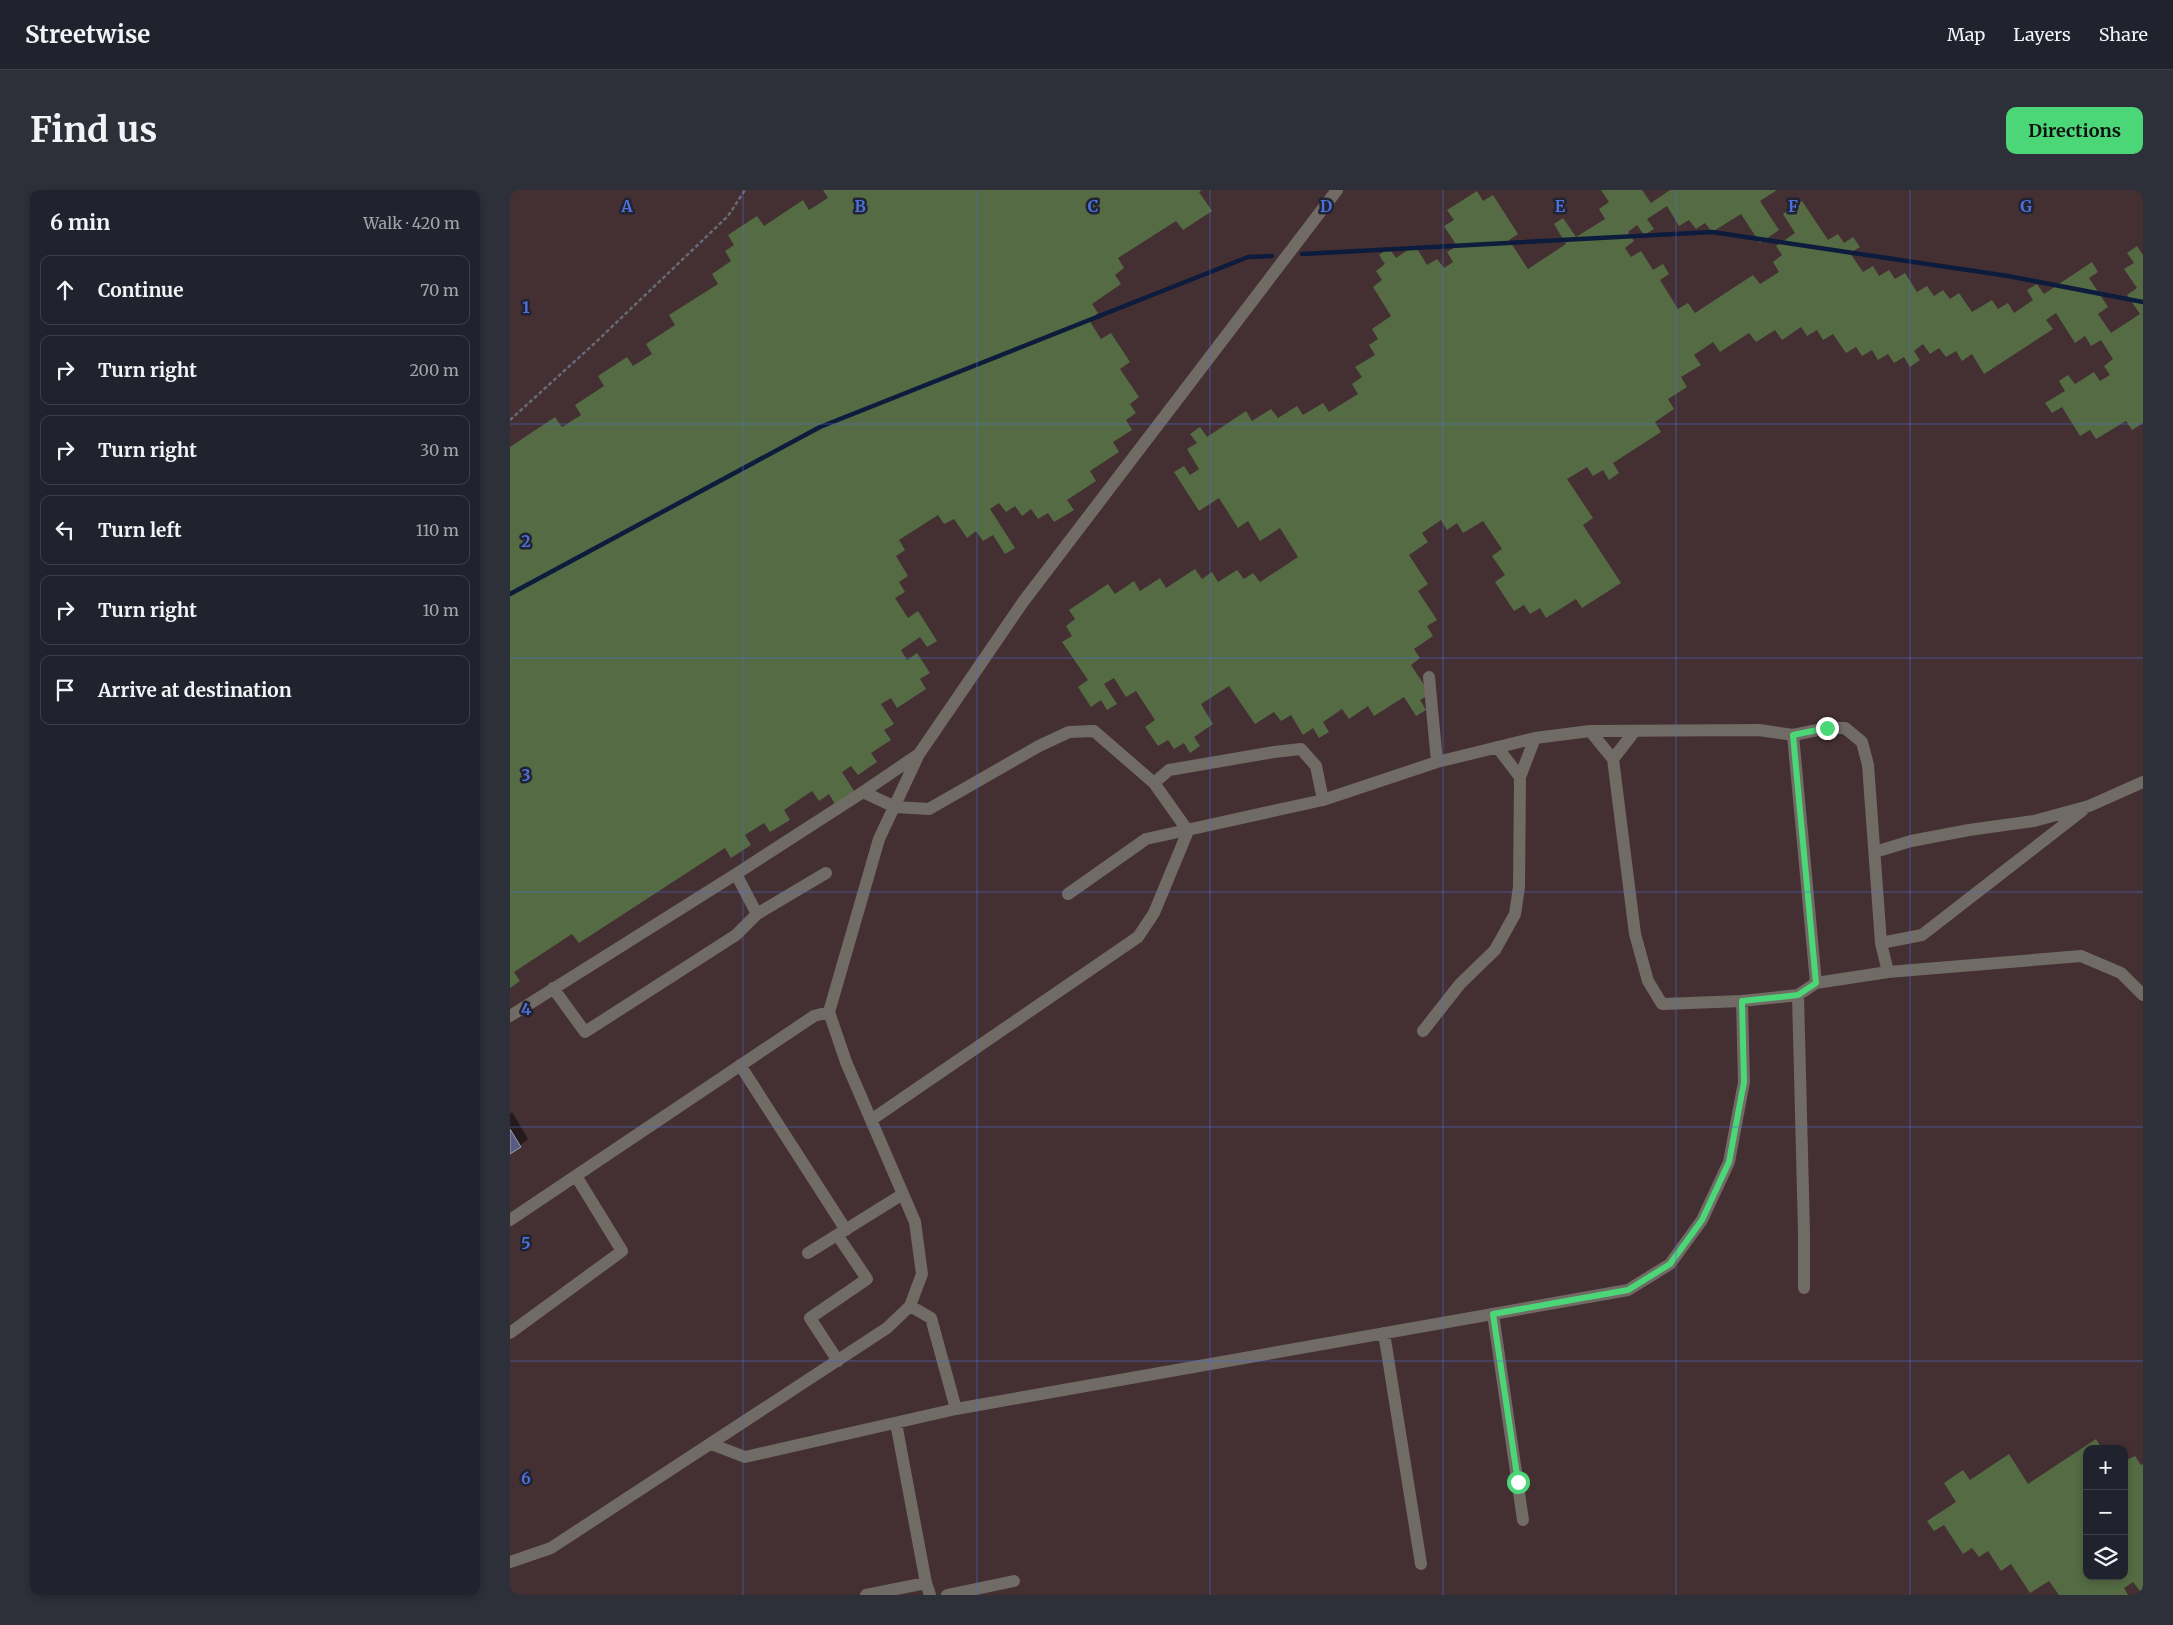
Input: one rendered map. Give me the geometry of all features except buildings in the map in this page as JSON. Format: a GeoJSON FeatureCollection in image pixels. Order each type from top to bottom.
{"type":"FeatureCollection","features":[{"type":"Feature","properties":{"kind":"lane"},"geometry":{"type":"LineString","coordinates":[[510,1561],[551,1548],[887,1328],[910,1306],[922,1274],[915,1222],[846,1062],[829,1012],[879,840],[919,754],[1023,602],[1337,190]]}},
{"type":"Feature","properties":{"kind":"lane"},"geometry":{"type":"LineString","coordinates":[[1429,677],[1437,762]]}},
{"type":"Feature","properties":{"kind":"lane"},"geometry":{"type":"LineString","coordinates":[[1068,894],[1146,839],[1323,800],[1437,762],[1535,738],[1590,731],[1759,730],[1793,735],[1827,728],[1844,728],[1862,742],[1868,765],[1881,943],[1888,972]]}},
{"type":"Feature","properties":{"kind":"lane"},"geometry":{"type":"LineString","coordinates":[[1590,731],[1613,759],[1635,934],[1648,981],[1662,1004],[1742,1001],[1798,995],[1816,983],[1888,972],[2082,956],[2121,973],[2143,995]]}},
{"type":"Feature","properties":{"kind":"lane"},"geometry":{"type":"LineString","coordinates":[[863,792],[895,807],[929,809],[1039,746],[1069,732],[1094,732],[1154,783],[1188,831]]}},
{"type":"Feature","properties":{"kind":"lane"},"geometry":{"type":"LineString","coordinates":[[1613,759],[1634,732]]}},
{"type":"Feature","properties":{"kind":"lane"},"geometry":{"type":"LineString","coordinates":[[1793,735],[1816,983]]}},
{"type":"Feature","properties":{"kind":"lane"},"geometry":{"type":"LineString","coordinates":[[1423,1031],[1460,984],[1495,950],[1515,914],[1519,887],[1520,777],[1535,738]]}},
{"type":"Feature","properties":{"kind":"lane"},"geometry":{"type":"LineString","coordinates":[[1497,747],[1520,777]]}},
{"type":"Feature","properties":{"kind":"lane"},"geometry":{"type":"LineString","coordinates":[[1154,783],[1169,770],[1301,749],[1316,766],[1323,800]]}},
{"type":"Feature","properties":{"kind":"lane"},"geometry":{"type":"LineString","coordinates":[[510,1016],[736,874],[919,754]]}},
{"type":"Feature","properties":{"kind":"lane"},"geometry":{"type":"LineString","coordinates":[[1875,852],[1911,841],[2034,821],[2089,806],[2143,782]]}},
{"type":"Feature","properties":{"kind":"lane"},"geometry":{"type":"LineString","coordinates":[[1881,943],[1922,936],[2089,806]]}},
{"type":"Feature","properties":{"kind":"lane"},"geometry":{"type":"LineString","coordinates":[[871,1120],[1138,937],[1154,913],[1188,831]]}},
{"type":"Feature","properties":{"kind":"lane"},"geometry":{"type":"LineString","coordinates":[[553,988],[585,1032],[736,935],[758,914],[826,873]]}},
{"type":"Feature","properties":{"kind":"lane"},"geometry":{"type":"LineString","coordinates":[[736,874],[758,914]]}},
{"type":"Feature","properties":{"kind":"lane"},"geometry":{"type":"LineString","coordinates":[[1798,995],[1804,1288]]}},
{"type":"Feature","properties":{"kind":"lane"},"geometry":{"type":"LineString","coordinates":[[710,1444],[745,1457],[956,1409],[1628,1290],[1670,1264],[1702,1220],[1729,1162],[1744,1082],[1742,1001]]}},
{"type":"Feature","properties":{"kind":"lane"},"geometry":{"type":"LineString","coordinates":[[510,1220],[814,1016],[829,1012]]}},
{"type":"Feature","properties":{"kind":"lane"},"geometry":{"type":"LineString","coordinates":[[740,1065],[842,1233],[867,1279],[810,1318],[838,1360]]}},
{"type":"Feature","properties":{"kind":"lane"},"geometry":{"type":"LineString","coordinates":[[510,1333],[622,1251],[576,1176]]}},
{"type":"Feature","properties":{"kind":"lane"},"geometry":{"type":"LineString","coordinates":[[808,1253],[903,1194]]}},
{"type":"Feature","properties":{"kind":"lane"},"geometry":{"type":"LineString","coordinates":[[910,1306],[931,1318],[956,1409]]}},
{"type":"Feature","properties":{"kind":"lane"},"geometry":{"type":"LineString","coordinates":[[1493,1314],[1523,1520]]}},
{"type":"Feature","properties":{"kind":"lane"},"geometry":{"type":"LineString","coordinates":[[1384,1333],[1421,1564]]}},
{"type":"Feature","properties":{"kind":"lane"},"geometry":{"type":"LineString","coordinates":[[866,1595],[928,1589],[896,1423]]}},
{"type":"Feature","properties":{"kind":"lane"},"geometry":{"type":"LineString","coordinates":[[947,1595],[1014,1581]]}},
{"type":"Feature","properties":{"kind":"path"},"geometry":{"type":"LineString","coordinates":[[510,420],[596,342],[728,216],[745,190]]}},
{"type":"Feature","properties":{"kind":"shaded area"},"geometry":{"type":"Polygon","coordinates":[[[510,190],[2143,190],[2143,1595],[510,1595],[510,190]]]}},
{"type":"Feature","properties":{"kind":"green space"},"geometry":{"type":"Polygon","coordinates":[[[823,190],[1202,190],[1199,192],[1212,211],[1183,230],[1176,221],[1118,258],[1124,268],[1115,275],[1121,284],[1092,304],[1098,313],[1089,320],[1101,339],[1111,333],[1130,362],[1120,369],[1139,397],[1130,404],[1136,413],[1126,420],[1132,430],[1113,442],[1119,452],[1090,471],[1096,481],[1067,500],[1074,510],[1054,522],[1048,513],[1038,519],[1031,509],[1022,516],[1015,506],[1006,512],[999,503],[990,509],[1015,548],[1005,554],[993,535],[983,541],[976,531],[967,538],[954,519],[944,524],[938,515],[899,540],[905,550],[896,556],[908,576],[899,582],[905,592],[895,598],[908,618],[918,611],[937,641],[927,647],[920,637],[901,650],[907,660],[917,653],[930,673],[920,679],[926,689],[897,708],[891,698],[881,704],[894,724],[884,730],[891,740],[871,753],[877,762],[858,775],[851,766],[842,772],[854,791],[835,804],[829,794],[819,801],[812,791],[784,810],[790,820],[770,832],[764,823],[745,835],[751,845],[731,858],[725,848],[579,943],[572,934],[514,972],[520,981],[510,988],[510,447],[555,417],[562,427],[581,415],[575,405],[604,386],[598,376],[627,357],[633,366],[652,354],[646,344],[675,325],[669,315],[718,284],[712,274],[731,261],[725,251],[734,245],[728,235],[757,216],[764,226],[803,200],[809,210],[828,198],[823,190]]]}},
{"type":"Feature","properties":{"kind":"green space"},"geometry":{"type":"Polygon","coordinates":[[[1601,190],[1642,190],[1651,203],[1670,190],[1777,190],[1760,201],[1779,230],[1760,243],[1741,214],[1712,232],[1705,223],[1696,229],[1689,220],[1679,226],[1667,206],[1647,219],[1654,229],[1644,235],[1637,225],[1628,232],[1634,241],[1625,248],[1631,257],[1641,251],[1653,270],[1663,264],[1669,274],[1660,280],[1678,309],[1688,303],[1695,313],[1753,275],[1760,284],[1779,272],[1773,262],[1782,255],[1776,246],[1795,233],[1783,214],[1802,201],[1828,240],[1838,234],[1844,243],[1853,237],[1860,247],[1850,253],[1863,272],[1873,266],[1879,276],[1889,270],[1895,279],[1905,273],[1917,292],[1927,286],[1934,296],[1943,290],[1950,299],[1959,293],[1972,312],[1992,300],[1998,309],[2008,303],[2014,313],[2033,300],[2027,290],[2037,284],[2044,294],[2092,262],[2098,272],[2089,278],[2108,307],[2098,314],[2111,333],[2140,314],[2127,295],[2137,288],[2124,269],[2134,263],[2127,253],[2137,246],[2143,255],[2143,423],[2132,430],[2126,421],[2096,439],[2090,430],[2080,436],[2062,407],[2052,413],[2045,403],[2065,391],[2059,381],[2068,375],[2075,384],[2094,372],[2100,381],[2110,375],[2104,366],[2113,359],[2101,340],[2091,346],[2085,336],[2075,343],[2056,313],[2046,320],[2053,329],[1984,374],[1972,354],[1962,361],[1956,351],[1946,357],[1939,348],[1930,354],[1923,344],[1914,351],[1920,360],[1910,367],[1904,357],[1894,363],[1888,354],[1878,360],[1872,350],[1862,356],[1856,347],[1846,353],[1833,334],[1823,340],[1817,330],[1807,336],[1801,327],[1782,340],[1775,330],[1756,342],[1749,333],[1720,352],[1713,342],[1694,355],[1701,365],[1681,377],[1687,387],[1668,399],[1674,409],[1655,422],[1661,432],[1613,463],[1619,473],[1609,480],[1603,470],[1593,476],[1587,467],[1567,479],[1593,518],[1583,525],[1621,583],[1582,608],[1576,599],[1546,618],[1540,608],[1530,614],[1524,605],[1514,611],[1495,582],[1505,575],[1492,556],[1502,549],[1483,521],[1463,533],[1457,523],[1447,530],[1441,520],[1422,533],[1428,542],[1409,555],[1428,584],[1418,591],[1437,620],[1427,626],[1433,636],[1414,649],[1420,658],[1411,665],[1430,694],[1420,700],[1426,710],[1416,716],[1404,697],[1374,716],[1368,706],[1349,719],[1342,709],[1323,722],[1329,732],[1319,738],[1313,728],[1303,735],[1291,715],[1281,721],[1274,712],[1255,724],[1229,686],[1201,704],[1213,724],[1194,737],[1200,746],[1190,753],[1184,743],[1174,749],[1168,740],[1158,746],[1145,727],[1155,720],[1136,691],[1126,697],[1114,678],[1104,684],[1117,704],[1107,710],[1101,700],[1091,707],[1078,687],[1088,680],[1062,642],[1072,636],[1066,626],[1075,619],[1069,610],[1108,584],[1115,594],[1134,581],[1140,591],[1160,578],[1166,588],[1195,569],[1202,579],[1212,572],[1218,582],[1237,570],[1244,579],[1253,573],[1260,582],[1298,557],[1280,528],[1260,541],[1248,521],[1238,528],[1219,498],[1199,511],[1174,472],[1184,466],[1190,475],[1199,469],[1187,449],[1197,443],[1190,434],[1200,427],[1207,437],[1246,411],[1252,421],[1271,409],[1278,418],[1297,406],[1303,415],[1323,403],[1329,412],[1358,394],[1352,384],[1362,377],[1355,367],[1375,355],[1369,345],[1378,339],[1372,329],[1391,316],[1373,287],[1382,280],[1376,271],[1385,264],[1379,255],[1389,248],[1396,258],[1415,245],[1427,265],[1437,259],[1444,268],[1453,262],[1447,252],[1457,246],[1444,226],[1454,220],[1447,210],[1477,191],[1483,201],[1493,195],[1518,234],[1509,240],[1528,269],[1566,244],[1554,224],[1563,218],[1576,237],[1605,219],[1599,209],[1609,202],[1601,190]]]}},
{"type":"Feature","properties":{"kind":"green space"},"geometry":{"type":"Polygon","coordinates":[[[2096,1439],[2100,1445],[2087,1445],[2096,1439]]]}},
{"type":"Feature","properties":{"kind":"green space"},"geometry":{"type":"Polygon","coordinates":[[[2083,1448],[2083,1580],[2128,1580],[2128,1459],[2135,1456],[2141,1465],[2143,1464],[2143,1589],[2140,1591],[2133,1582],[2124,1588],[2128,1595],[2059,1595],[2049,1581],[2030,1593],[2011,1564],[2001,1571],[1988,1551],[1979,1557],[1972,1548],[1963,1554],[1944,1525],[1934,1531],[1927,1521],[1956,1502],[1944,1483],[1963,1470],[1970,1480],[2009,1454],[2028,1484],[2083,1448]]]}},
{"type":"Feature","properties":{"kind":"waterway"},"geometry":{"type":"LineString","coordinates":[[1302,254],[1712,232],[2008,276],[2143,302]]}},
{"type":"Feature","properties":{"kind":"waterway"},"geometry":{"type":"LineString","coordinates":[[510,594],[820,427],[1248,257],[1272,256]]}},
{"type":"Feature","properties":{"kind":"route"},"geometry":{"type":"LineString","coordinates":[[1518,1482],[1493,1314],[1628,1290],[1670,1264],[1702,1220],[1729,1162],[1744,1082],[1742,1001],[1798,995],[1816,983],[1793,735],[1827,728]]}}]}
